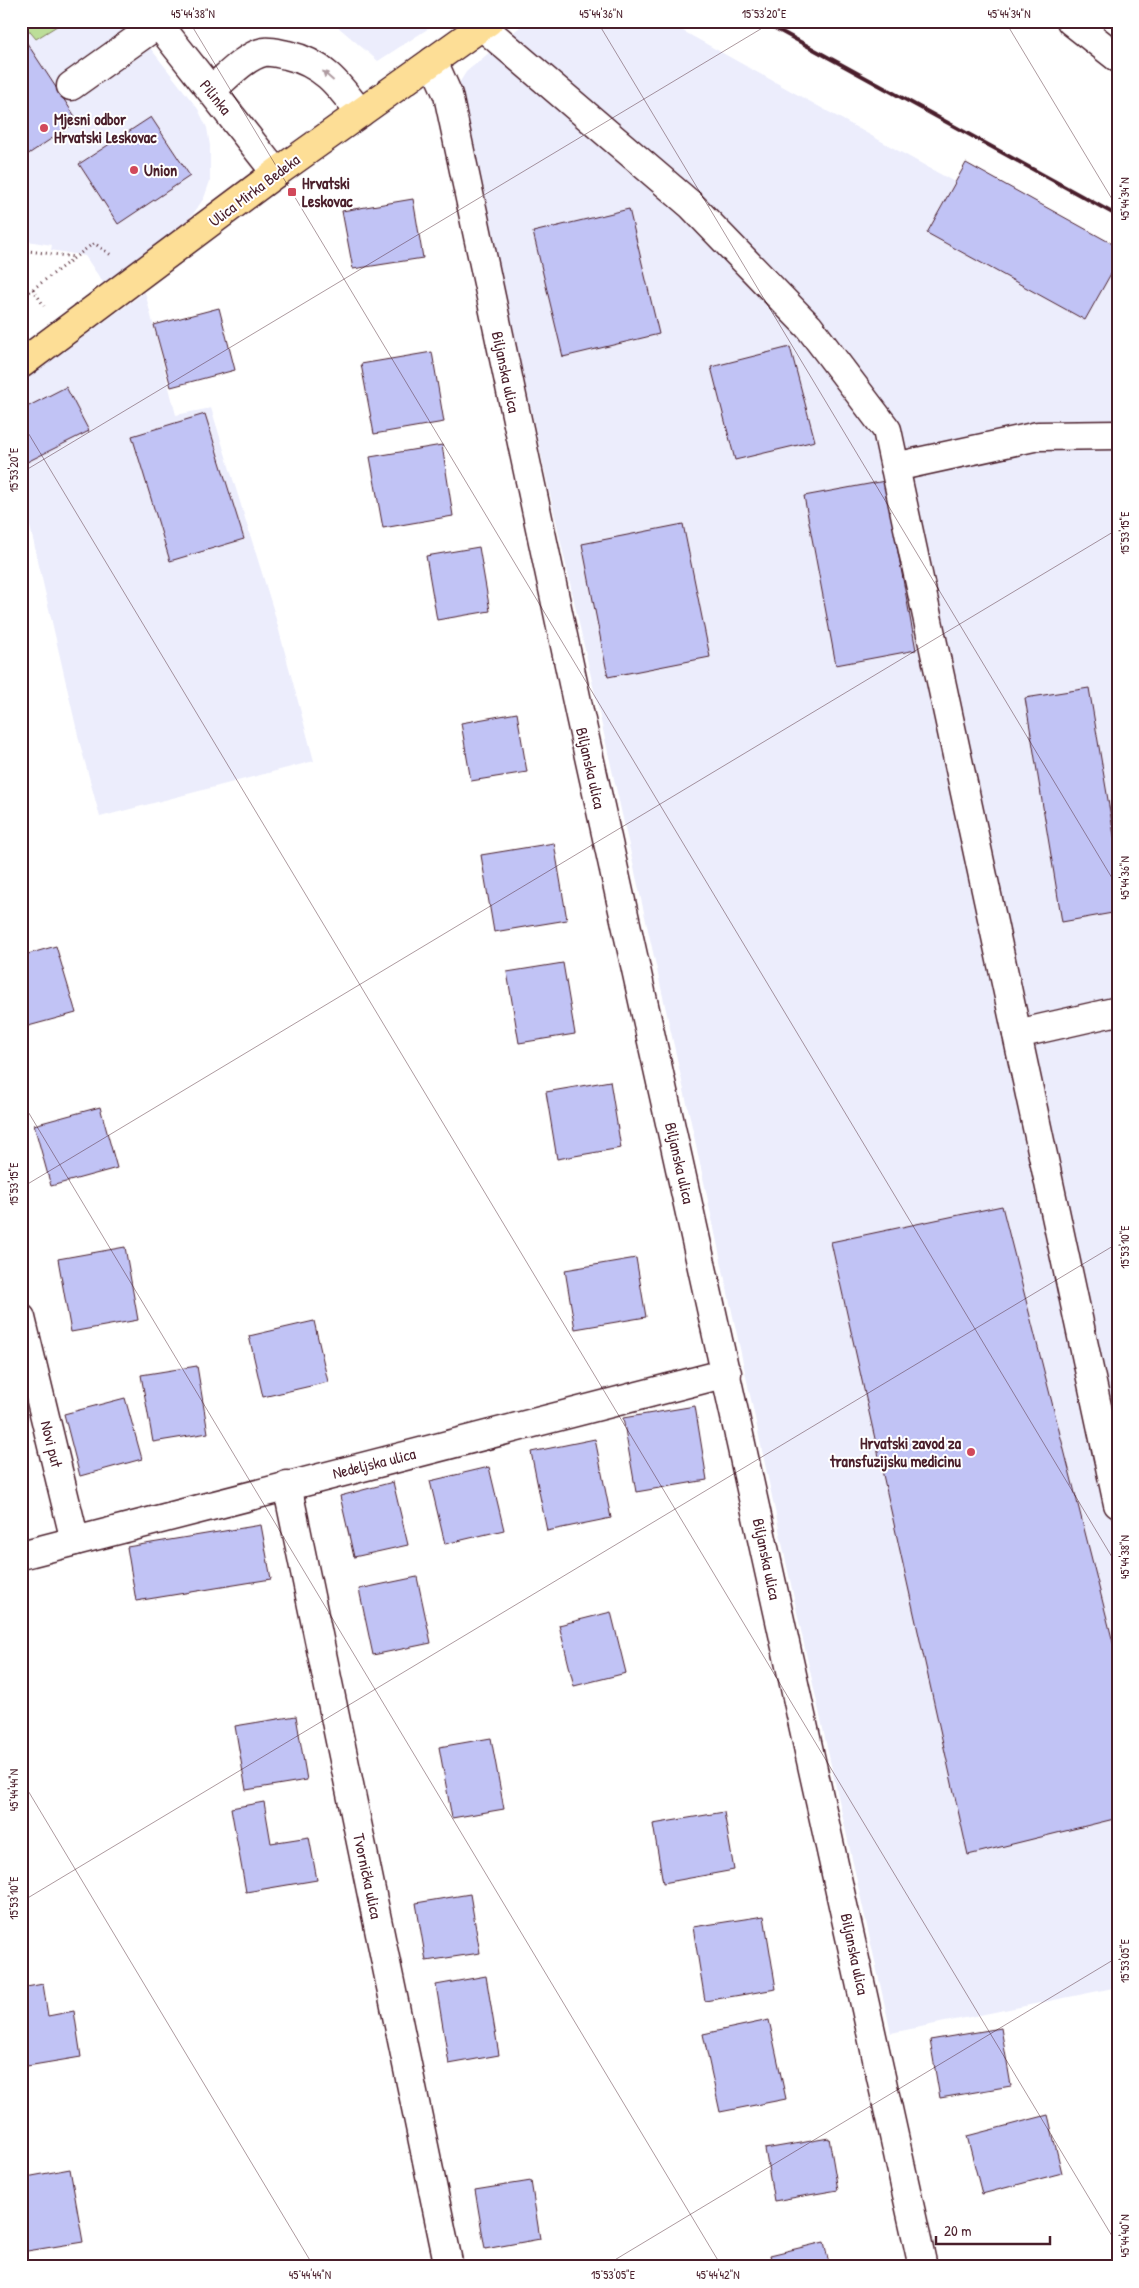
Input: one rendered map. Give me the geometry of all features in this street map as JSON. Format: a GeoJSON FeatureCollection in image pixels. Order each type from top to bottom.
{"type":"FeatureCollection","features":[{"type":"Feature","properties":{"kind":"main road","name":"Ulica Mirka Bedeka"},"geometry":{"type":"LineString","coordinates":[[21,364],[276,173],[486,24]]}},
{"type":"Feature","properties":{"kind":"street"},"geometry":{"type":"LineString","coordinates":[[1071,21],[1118,58]]}},
{"type":"Feature","properties":{"kind":"street"},"geometry":{"type":"LineString","coordinates":[[71,86],[157,23]]}},
{"type":"Feature","properties":{"kind":"street","name":"Pilinka"},"geometry":{"type":"LineString","coordinates":[[157,23],[276,173]]}},
{"type":"Feature","properties":{"kind":"street"},"geometry":{"type":"LineString","coordinates":[[486,24],[691,205],[809,327],[887,430],[1118,1504]]}},
{"type":"Feature","properties":{"kind":"street"},"geometry":{"type":"LineString","coordinates":[[211,90],[245,62],[264,52],[281,54],[315,64],[339,86],[360,113]]}},
{"type":"Feature","properties":{"kind":"street","name":"Biljanska ulica"},"geometry":{"type":"LineString","coordinates":[[433,61],[448,95],[580,716],[923,2267]]}},
{"type":"Feature","properties":{"kind":"street"},"geometry":{"type":"LineString","coordinates":[[895,467],[1038,436],[1118,435]]}},
{"type":"Feature","properties":{"kind":"street"},"geometry":{"type":"LineString","coordinates":[[1017,1034],[1118,1011]]}},
{"type":"Feature","properties":{"kind":"street","name":"Novi put"},"geometry":{"type":"LineString","coordinates":[[21,1318],[75,1541]]}},
{"type":"Feature","properties":{"kind":"street","name":"Nedeljska ulica"},"geometry":{"type":"LineString","coordinates":[[21,1555],[726,1373]]}},
{"type":"Feature","properties":{"kind":"street","name":"Tvornička ulica"},"geometry":{"type":"LineString","coordinates":[[287,1485],[449,2267]]}},
{"type":"Feature","properties":{"kind":"path"},"geometry":{"type":"LineString","coordinates":[[21,298],[94,243],[113,256]]}},
{"type":"Feature","properties":{"kind":"path"},"geometry":{"type":"LineString","coordinates":[[21,250],[75,258]]}},
{"type":"Feature","properties":{"kind":"path"},"geometry":{"type":"LineString","coordinates":[[33,289],[49,312]]}},
{"type":"Feature","properties":{"kind":"shaded area"},"geometry":{"type":"Polygon","coordinates":[[[65,21],[129,21],[198,109],[207,128],[210,146],[210,181],[204,198],[193,214],[181,227],[104,284],[85,256],[51,250],[52,245],[21,240],[21,23],[36,39],[65,21]]]}},
{"type":"Feature","properties":{"kind":"shaded area"},"geometry":{"type":"Polygon","coordinates":[[[331,21],[440,21],[378,61],[331,21]]]}},
{"type":"Feature","properties":{"kind":"shaded area"},"geometry":{"type":"Polygon","coordinates":[[[527,21],[665,21],[1118,273],[1118,1987],[891,2033],[800,1626],[686,1099],[458,85],[466,72],[527,21]]]}},
{"type":"Feature","properties":{"kind":"shaded area"},"geometry":{"type":"Polygon","coordinates":[[[145,292],[176,415],[211,408],[274,612],[314,761],[100,817],[80,744],[21,487],[21,383],[145,292]]]}},
{"type":"Feature","properties":{"kind":"green space"},"geometry":{"type":"Polygon","coordinates":[[[21,21],[65,21],[36,39],[21,21]]]}},
{"type":"Feature","properties":{"kind":"building"},"geometry":{"type":"Polygon","coordinates":[[[21,34],[78,121],[21,159],[21,34]]]}},
{"type":"Feature","properties":{"kind":"building","name":"Union"},"geometry":{"type":"Polygon","coordinates":[[[151,117],[190,176],[118,224],[79,164],[151,117]]]}},
{"type":"Feature","properties":{"kind":"building"},"geometry":{"type":"Polygon","coordinates":[[[966,163],[1118,247],[1118,261],[1085,320],[927,233],[966,163]]]}},
{"type":"Feature","properties":{"kind":"building"},"geometry":{"type":"Polygon","coordinates":[[[413,199],[423,258],[353,269],[342,211],[413,199]]]}},
{"type":"Feature","properties":{"kind":"building"},"geometry":{"type":"Polygon","coordinates":[[[629,209],[659,334],[563,357],[533,232],[629,209]]]}},
{"type":"Feature","properties":{"kind":"building"},"geometry":{"type":"Polygon","coordinates":[[[219,308],[235,370],[171,387],[154,325],[219,308]]]}},
{"type":"Feature","properties":{"kind":"building"},"geometry":{"type":"Polygon","coordinates":[[[790,347],[815,441],[735,460],[711,367],[790,347]]]}},
{"type":"Feature","properties":{"kind":"building"},"geometry":{"type":"Polygon","coordinates":[[[432,352],[444,422],[374,434],[361,364],[432,352]]]}},
{"type":"Feature","properties":{"kind":"building"},"geometry":{"type":"Polygon","coordinates":[[[66,387],[89,431],[25,463],[21,455],[21,410],[66,387]]]}},
{"type":"Feature","properties":{"kind":"building"},"geometry":{"type":"Polygon","coordinates":[[[205,414],[244,539],[170,561],[132,436],[205,414]]]}},
{"type":"Feature","properties":{"kind":"building"},"geometry":{"type":"Polygon","coordinates":[[[442,445],[453,516],[383,528],[370,457],[442,445]]]}},
{"type":"Feature","properties":{"kind":"building"},"geometry":{"type":"Polygon","coordinates":[[[885,481],[916,650],[836,665],[804,496],[885,481]]]}},
{"type":"Feature","properties":{"kind":"building"},"geometry":{"type":"Polygon","coordinates":[[[683,524],[710,657],[608,677],[582,544],[683,524]]]}},
{"type":"Feature","properties":{"kind":"building"},"geometry":{"type":"Polygon","coordinates":[[[479,547],[490,611],[437,620],[426,556],[479,547]]]}},
{"type":"Feature","properties":{"kind":"building"},"geometry":{"type":"Polygon","coordinates":[[[1089,688],[1118,859],[1118,912],[1062,922],[1025,698],[1089,688]]]}},
{"type":"Feature","properties":{"kind":"building"},"geometry":{"type":"Polygon","coordinates":[[[517,713],[527,772],[471,781],[461,723],[517,713]]]}},
{"type":"Feature","properties":{"kind":"building"},"geometry":{"type":"Polygon","coordinates":[[[554,843],[567,920],[494,932],[481,855],[554,843]]]}},
{"type":"Feature","properties":{"kind":"building"},"geometry":{"type":"Polygon","coordinates":[[[56,946],[76,1013],[21,1028],[21,956],[56,946]]]}},
{"type":"Feature","properties":{"kind":"building"},"geometry":{"type":"Polygon","coordinates":[[[563,963],[575,1034],[519,1043],[507,972],[563,963]]]}},
{"type":"Feature","properties":{"kind":"building"},"geometry":{"type":"Polygon","coordinates":[[[610,1081],[621,1148],[557,1159],[546,1092],[610,1081]]]}},
{"type":"Feature","properties":{"kind":"building"},"geometry":{"type":"Polygon","coordinates":[[[100,1107],[117,1168],[51,1186],[34,1125],[100,1107]]]}},
{"type":"Feature","properties":{"kind":"building","name":"Hrvatski zavod za transfuzijsku medicinu"},"geometry":{"type":"Polygon","coordinates":[[[1002,1206],[1118,1662],[1118,1818],[968,1855],[831,1242],[1002,1206]]]}},
{"type":"Feature","properties":{"kind":"building"},"geometry":{"type":"Polygon","coordinates":[[[125,1247],[138,1320],[71,1332],[58,1259],[125,1247]]]}},
{"type":"Feature","properties":{"kind":"building"},"geometry":{"type":"Polygon","coordinates":[[[636,1258],[646,1317],[575,1329],[565,1270],[636,1258]]]}},
{"type":"Feature","properties":{"kind":"building"},"geometry":{"type":"Polygon","coordinates":[[[314,1321],[328,1382],[263,1397],[249,1336],[314,1321]]]}},
{"type":"Feature","properties":{"kind":"building"},"geometry":{"type":"Polygon","coordinates":[[[197,1366],[208,1433],[153,1442],[141,1375],[197,1366]]]}},
{"type":"Feature","properties":{"kind":"building"},"geometry":{"type":"Polygon","coordinates":[[[125,1398],[142,1459],[80,1476],[64,1414],[125,1398]]]}},
{"type":"Feature","properties":{"kind":"building"},"geometry":{"type":"Polygon","coordinates":[[[695,1406],[707,1480],[636,1492],[623,1418],[695,1406]]]}},
{"type":"Feature","properties":{"kind":"building"},"geometry":{"type":"Polygon","coordinates":[[[595,1439],[611,1518],[547,1531],[531,1452],[595,1439]]]}},
{"type":"Feature","properties":{"kind":"building"},"geometry":{"type":"Polygon","coordinates":[[[489,1467],[504,1530],[445,1544],[430,1481],[489,1467]]]}},
{"type":"Feature","properties":{"kind":"building"},"geometry":{"type":"Polygon","coordinates":[[[393,1482],[408,1545],[354,1557],[340,1496],[393,1482]]]}},
{"type":"Feature","properties":{"kind":"building"},"geometry":{"type":"Polygon","coordinates":[[[261,1525],[271,1579],[136,1601],[127,1547],[261,1525]]]}},
{"type":"Feature","properties":{"kind":"building"},"geometry":{"type":"Polygon","coordinates":[[[417,1577],[431,1643],[373,1655],[359,1589],[417,1577]]]}},
{"type":"Feature","properties":{"kind":"building"},"geometry":{"type":"Polygon","coordinates":[[[611,1612],[626,1673],[574,1686],[559,1625],[611,1612]]]}},
{"type":"Feature","properties":{"kind":"building"},"geometry":{"type":"Polygon","coordinates":[[[296,1716],[307,1780],[246,1790],[235,1726],[296,1716]]]}},
{"type":"Feature","properties":{"kind":"building"},"geometry":{"type":"Polygon","coordinates":[[[491,1738],[504,1809],[452,1818],[439,1747],[491,1738]]]}},
{"type":"Feature","properties":{"kind":"building"},"geometry":{"type":"Polygon","coordinates":[[[264,1802],[271,1843],[309,1837],[317,1880],[246,1892],[231,1808],[264,1802]]]}},
{"type":"Feature","properties":{"kind":"building"},"geometry":{"type":"Polygon","coordinates":[[[724,1812],[734,1870],[663,1883],[653,1824],[724,1812]]]}},
{"type":"Feature","properties":{"kind":"building"},"geometry":{"type":"Polygon","coordinates":[[[470,1894],[480,1953],[426,1961],[416,1903],[470,1894]]]}},
{"type":"Feature","properties":{"kind":"building"},"geometry":{"type":"Polygon","coordinates":[[[764,1916],[776,1989],[705,2001],[693,1927],[764,1916]]]}},
{"type":"Feature","properties":{"kind":"building"},"geometry":{"type":"Polygon","coordinates":[[[486,1976],[499,2055],[449,2064],[436,1985],[486,1976]]]}},
{"type":"Feature","properties":{"kind":"building"},"geometry":{"type":"Polygon","coordinates":[[[43,1984],[48,2016],[74,2011],[81,2057],[21,2067],[21,1988],[43,1984]]]}},
{"type":"Feature","properties":{"kind":"building"},"geometry":{"type":"Polygon","coordinates":[[[769,2020],[786,2099],[720,2112],[703,2034],[769,2020]]]}},
{"type":"Feature","properties":{"kind":"building"},"geometry":{"type":"Polygon","coordinates":[[[1001,2028],[1011,2086],[940,2098],[930,2040],[1001,2028]]]}},
{"type":"Feature","properties":{"kind":"building"},"geometry":{"type":"Polygon","coordinates":[[[1048,2115],[1062,2173],[982,2194],[967,2136],[1048,2115]]]}},
{"type":"Feature","properties":{"kind":"building"},"geometry":{"type":"Polygon","coordinates":[[[829,2138],[838,2190],[774,2201],[765,2149],[829,2138]]]}},
{"type":"Feature","properties":{"kind":"building"},"geometry":{"type":"Polygon","coordinates":[[[70,2169],[83,2242],[21,2252],[21,2178],[70,2169]]]}},
{"type":"Feature","properties":{"kind":"building"},"geometry":{"type":"Polygon","coordinates":[[[531,2181],[540,2239],[485,2249],[475,2190],[531,2181]]]}},
{"type":"Feature","properties":{"kind":"building"},"geometry":{"type":"Polygon","coordinates":[[[824,2242],[830,2267],[773,2267],[770,2255],[824,2242]]]}},
{"type":"Feature","properties":{"kind":"railway"},"geometry":{"type":"LineString","coordinates":[[762,21],[1118,216]]}},
{"type":"Feature","properties":{"kind":"place","name":"Mjesni odbor Hrvatski Leskovac"},"geometry":{"type":"Point","coordinates":[44,128]}},
{"type":"Feature","properties":{"kind":"place","name":"Union"},"geometry":{"type":"Point","coordinates":[134,170]}},
{"type":"Feature","properties":{"kind":"place","name":"Hrvatski Leskovac"},"geometry":{"type":"Point","coordinates":[292,192]}},
{"type":"Feature","properties":{"kind":"place","name":"Hrvatski zavod za transfuzijsku medicinu"},"geometry":{"type":"Point","coordinates":[971,1452]}}]}
